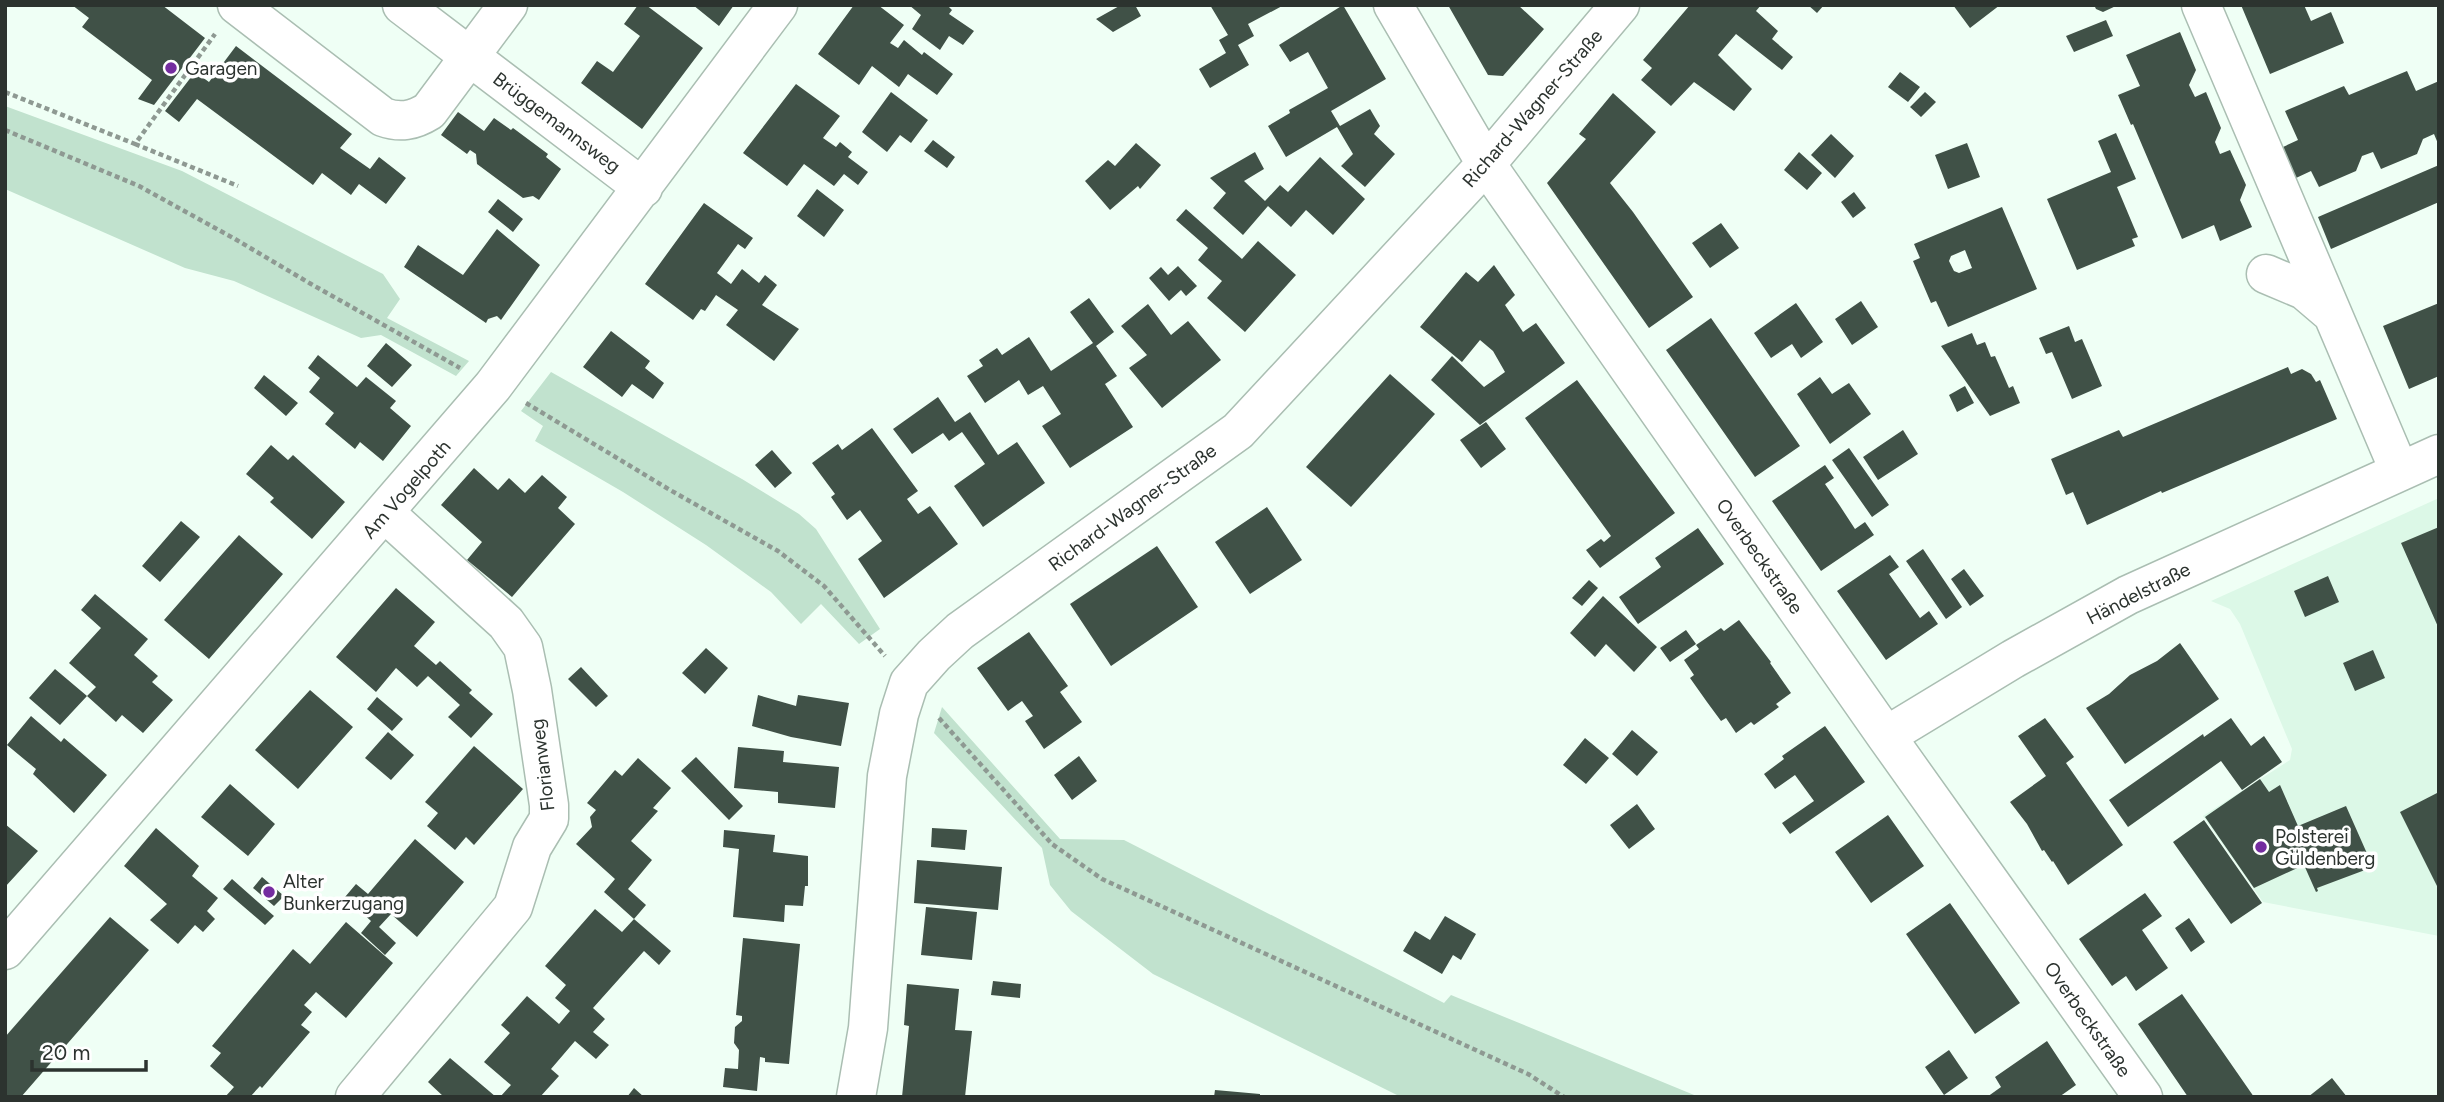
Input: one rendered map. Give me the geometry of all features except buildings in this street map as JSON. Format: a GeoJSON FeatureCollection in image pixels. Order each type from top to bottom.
{"type":"FeatureCollection","features":[{"type":"Feature","properties":{"kind":"street","name":"Brüggemannsweg"},"geometry":{"type":"LineString","coordinates":[[402,5],[643,188]]}},
{"type":"Feature","properties":{"kind":"street"},"geometry":{"type":"LineString","coordinates":[[229,16],[383,117],[392,120],[416,119],[429,111],[508,5]]}},
{"type":"Feature","properties":{"kind":"street","name":"Am Vogelpoth"},"geometry":{"type":"LineString","coordinates":[[5,950],[493,386],[779,5]]}},
{"type":"Feature","properties":{"kind":"street","name":"Overbeckstraße"},"geometry":{"type":"LineString","coordinates":[[1393,5],[1486,164],[1886,736],[2143,1097]]}},
{"type":"Feature","properties":{"kind":"street","name":"Richard-Wagner-Straße"},"geometry":{"type":"LineString","coordinates":[[856,1097],[868,1028],[887,776],[899,715],[909,683],[960,631],[1238,431],[1486,164],[1620,5]]}},
{"type":"Feature","properties":{"kind":"street"},"geometry":{"type":"LineString","coordinates":[[2201,5],[2399,470]]}},
{"type":"Feature","properties":{"kind":"street"},"geometry":{"type":"LineString","coordinates":[[2266,274],[2304,290],[2331,313]]}},
{"type":"Feature","properties":{"kind":"street","name":"Händelstraße"},"geometry":{"type":"LineString","coordinates":[[1886,736],[2012,659],[2128,595],[2439,454]]}},
{"type":"Feature","properties":{"kind":"street","name":"Florianweg"},"geometry":{"type":"LineString","coordinates":[[355,1097],[513,907],[532,847],[549,819],[533,690],[523,647],[506,623],[385,513]]}},
{"type":"Feature","properties":{"kind":"path"},"geometry":{"type":"LineString","coordinates":[[135,144],[229,16]]}},
{"type":"Feature","properties":{"kind":"path"},"geometry":{"type":"LineString","coordinates":[[5,92],[238,186]]}},
{"type":"Feature","properties":{"kind":"path"},"geometry":{"type":"LineString","coordinates":[[5,130],[138,186],[236,239],[311,285],[548,415],[670,490],[778,551],[824,586],[951,733],[1052,844],[1102,879],[1528,1073],[1564,1097]]}},
{"type":"Feature","properties":{"kind":"shaded area"},"geometry":{"type":"Polygon","coordinates":[[[5,106],[182,171],[383,274],[400,299],[387,318],[469,361],[456,376],[381,335],[361,338],[234,281],[185,268],[5,189],[5,106]]]}},
{"type":"Feature","properties":{"kind":"shaded area"},"geometry":{"type":"Polygon","coordinates":[[[551,372],[799,514],[816,529],[880,629],[859,644],[821,604],[801,624],[771,592],[706,545],[623,492],[535,441],[543,426],[521,411],[551,372]]]}},
{"type":"Feature","properties":{"kind":"shaded area"},"geometry":{"type":"Polygon","coordinates":[[[2439,498],[2439,936],[2263,902],[2203,816],[2290,760],[2292,749],[2240,624],[2230,609],[2211,601],[2439,498]]]}},
{"type":"Feature","properties":{"kind":"shaded area"},"geometry":{"type":"Polygon","coordinates":[[[942,707],[1060,839],[1124,840],[1444,1003],[1451,995],[1699,1097],[1401,1097],[1153,974],[1071,911],[1050,885],[1042,848],[934,733],[942,707]]]}},
{"type":"Feature","properties":{"kind":"place","name":"Garagen"},"geometry":{"type":"Point","coordinates":[171,68]}},
{"type":"Feature","properties":{"kind":"place","name":"Polsterei Güldenberg"},"geometry":{"type":"Point","coordinates":[2261,847]}},
{"type":"Feature","properties":{"kind":"place","name":"Alter Bunkerzugang"},"geometry":{"type":"Point","coordinates":[269,892]}}]}
